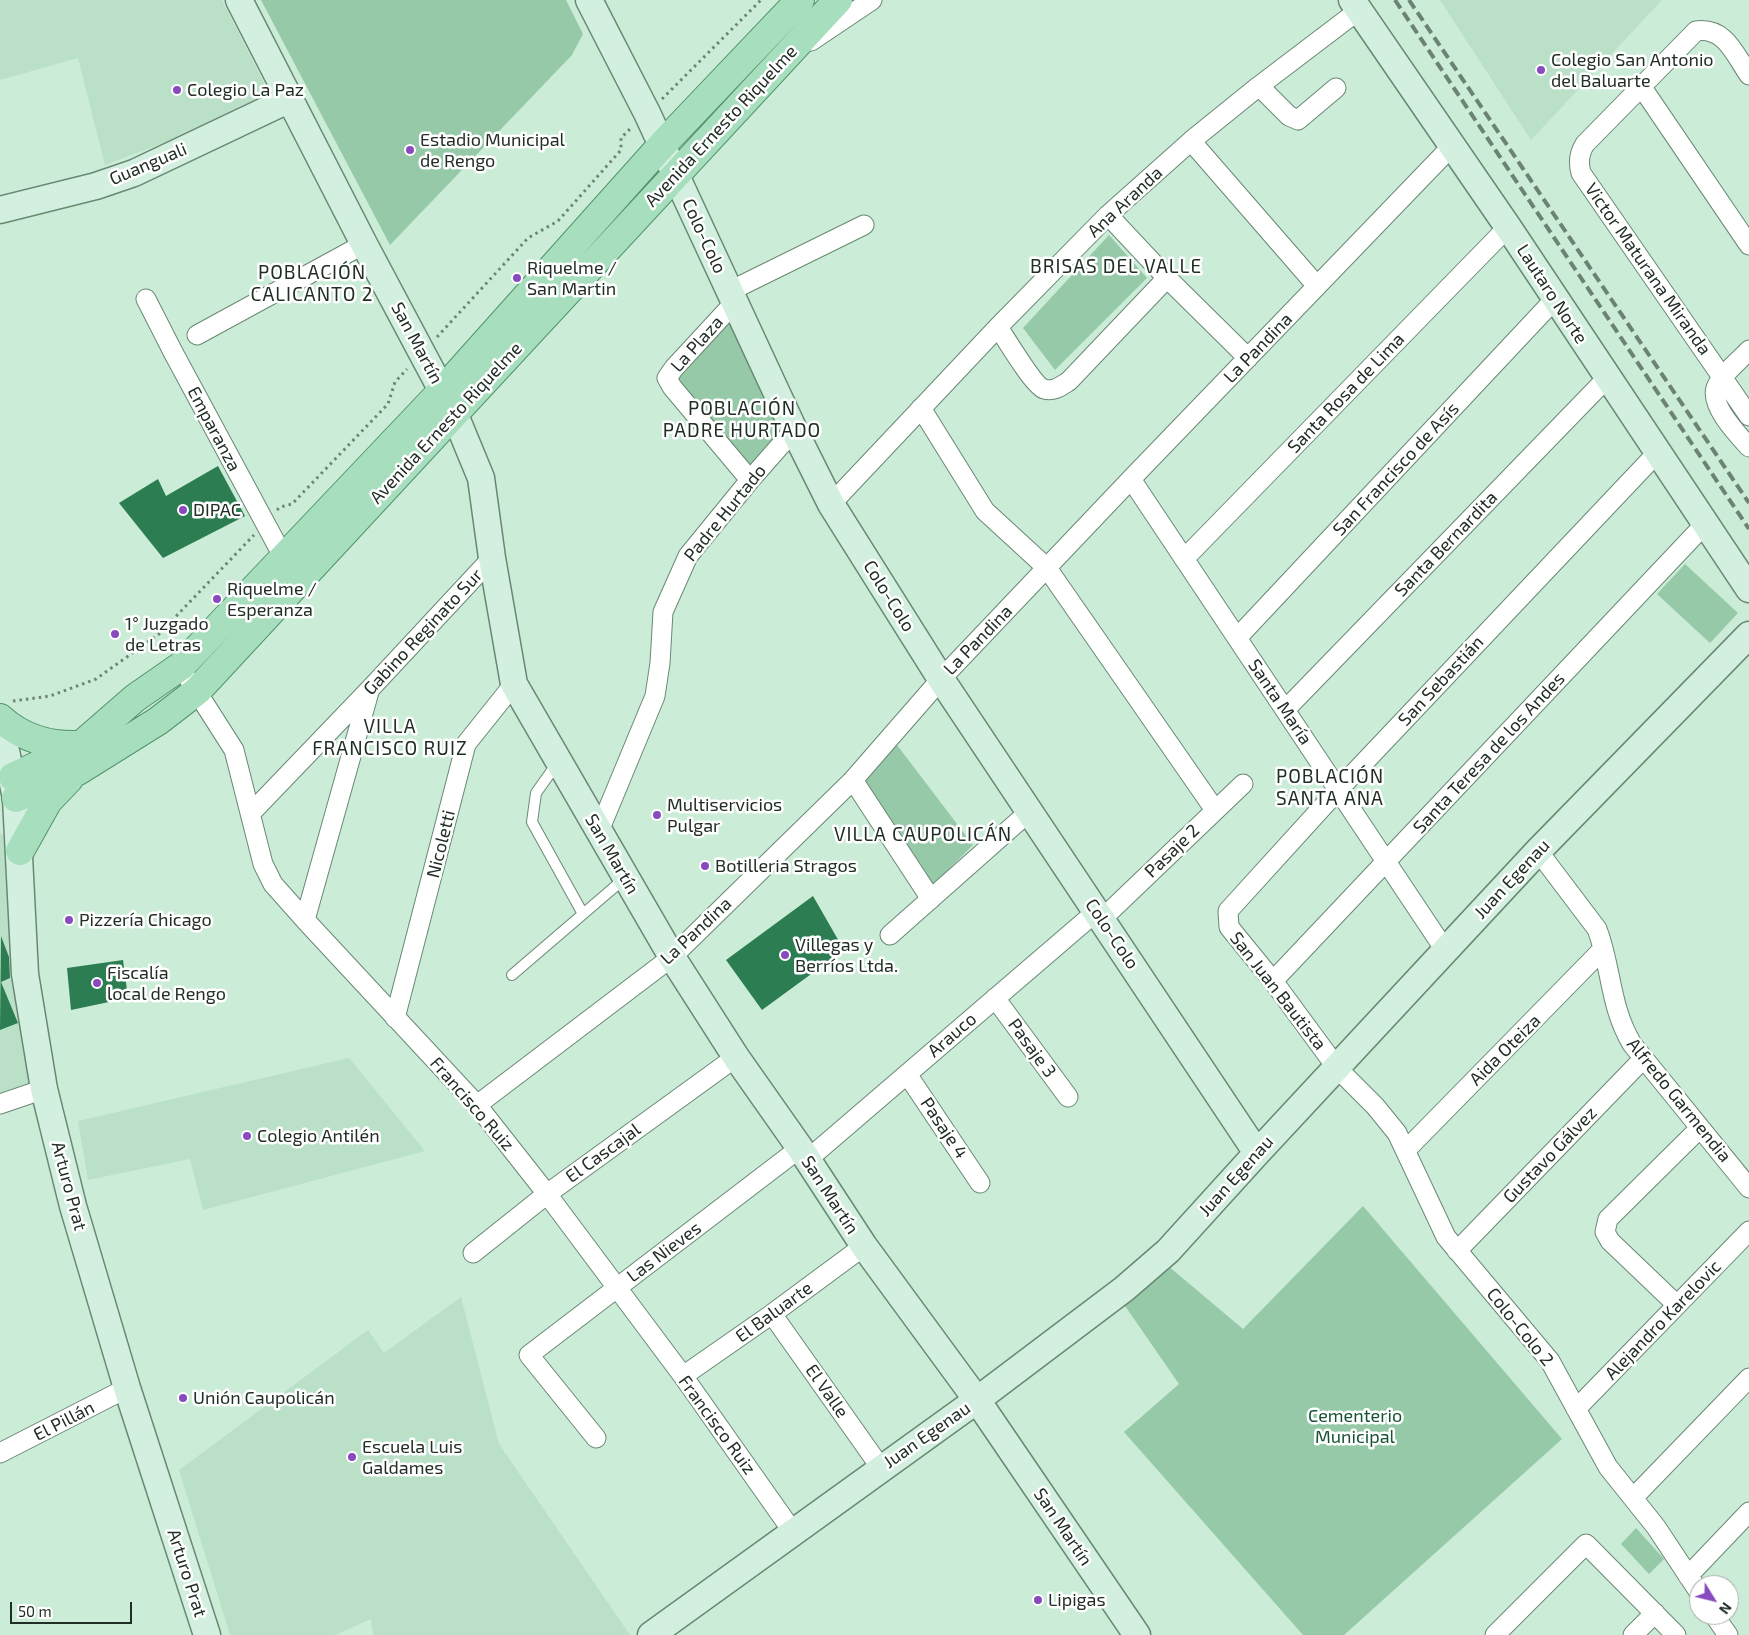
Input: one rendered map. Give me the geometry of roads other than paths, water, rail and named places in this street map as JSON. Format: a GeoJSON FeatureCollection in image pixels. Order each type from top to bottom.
{"type":"FeatureCollection","features":[{"type":"Feature","properties":{"kind":"main road","name":"San Martín"},"geometry":{"type":"LineString","coordinates":[[239,0],[364,244],[455,415],[481,478],[492,558],[514,684],[672,957],[736,1057],[864,1246],[977,1400],[1137,1635]]}},
{"type":"Feature","properties":{"kind":"main road","name":"Colo-Colo"},"geometry":{"type":"LineString","coordinates":[[589,0],[676,174],[794,430],[831,504],[941,679],[1257,1153]]}},
{"type":"Feature","properties":{"kind":"main road","name":"Avenida Ernesto Riquelme"},"geometry":{"type":"LineString","coordinates":[[79,758],[135,698],[181,666],[284,558],[442,391],[662,145],[800,0]]}},
{"type":"Feature","properties":{"kind":"main road","name":"Avenida Ernesto Riquelme"},"geometry":{"type":"LineString","coordinates":[[7,790],[158,721],[197,691],[838,0]]}},
{"type":"Feature","properties":{"kind":"main road","name":"Lautaro Norte"},"geometry":{"type":"LineString","coordinates":[[1356,5],[1508,227],[1749,589]]}},
{"type":"Feature","properties":{"kind":"main road","name":"Guanguali"},"geometry":{"type":"LineString","coordinates":[[0,210],[96,186],[134,173],[290,100]]}},
{"type":"Feature","properties":{"kind":"main road","name":"Juan Egenau"},"geometry":{"type":"LineString","coordinates":[[651,1635],[977,1400],[1124,1289],[1168,1251],[1538,851],[1749,635]]}},
{"type":"Feature","properties":{"kind":"main road"},"geometry":{"type":"LineString","coordinates":[[3,714],[16,731],[34,740],[56,744],[79,758],[48,801],[20,851]]}},
{"type":"Feature","properties":{"kind":"main road","name":"Arturo Prat"},"geometry":{"type":"LineString","coordinates":[[3,714],[7,790],[20,851],[25,974],[44,1089],[73,1206],[127,1388],[208,1635]]}},
{"type":"Feature","properties":{"kind":"street"},"geometry":{"type":"LineString","coordinates":[[739,65],[781,0]]}},
{"type":"Feature","properties":{"kind":"street"},"geometry":{"type":"LineString","coordinates":[[783,60],[872,0]]}},
{"type":"Feature","properties":{"kind":"street","name":"Ana Aranda"},"geometry":{"type":"LineString","coordinates":[[831,504],[998,327],[1108,215],[1191,142],[1356,5]]}},
{"type":"Feature","properties":{"kind":"street"},"geometry":{"type":"LineString","coordinates":[[1749,74],[1718,33],[1706,30],[1696,31],[1642,86],[1749,245]]}},
{"type":"Feature","properties":{"kind":"street"},"geometry":{"type":"LineString","coordinates":[[1259,86],[1289,116],[1298,120],[1336,88]]}},
{"type":"Feature","properties":{"kind":"street","name":"Victor Maturana Miranda"},"geometry":{"type":"LineString","coordinates":[[1642,86],[1585,144],[1579,159],[1581,173],[1749,416]]}},
{"type":"Feature","properties":{"kind":"street"},"geometry":{"type":"LineString","coordinates":[[1191,142],[1317,286]]}},
{"type":"Feature","properties":{"kind":"street","name":"La Pandina"},"geometry":{"type":"LineString","coordinates":[[477,1105],[672,957],[852,780],[941,679],[1452,146]]}},
{"type":"Feature","properties":{"kind":"street"},"geometry":{"type":"LineString","coordinates":[[1108,215],[1167,278],[1248,358]]}},
{"type":"Feature","properties":{"kind":"street","name":"La Plaza"},"geometry":{"type":"LineString","coordinates":[[750,480],[672,387],[668,378],[732,297],[864,225]]}},
{"type":"Feature","properties":{"kind":"street","name":"Santa Rosa de Lima"},"geometry":{"type":"LineString","coordinates":[[1184,560],[1508,227]]}},
{"type":"Feature","properties":{"kind":"street"},"geometry":{"type":"LineString","coordinates":[[197,335],[364,244]]}},
{"type":"Feature","properties":{"kind":"street"},"geometry":{"type":"LineString","coordinates":[[998,327],[1033,379],[1042,389],[1057,389],[1069,381],[1167,278]]}},
{"type":"Feature","properties":{"kind":"street","name":"Emparanza"},"geometry":{"type":"LineString","coordinates":[[146,298],[284,558]]}},
{"type":"Feature","properties":{"kind":"street","name":"San Francisco de Asís"},"geometry":{"type":"LineString","coordinates":[[1237,638],[1555,299]]}},
{"type":"Feature","properties":{"kind":"street"},"geometry":{"type":"LineString","coordinates":[[1749,350],[1716,388],[1715,401],[1737,434],[1749,447]]}},
{"type":"Feature","properties":{"kind":"street","name":"Santa Bernardita"},"geometry":{"type":"LineString","coordinates":[[1285,710],[1607,378]]}},
{"type":"Feature","properties":{"kind":"street"},"geometry":{"type":"LineString","coordinates":[[921,408],[985,511],[1047,568],[1215,810]]}},
{"type":"Feature","properties":{"kind":"street","name":"Padre Hurtado"},"geometry":{"type":"LineString","coordinates":[[599,830],[655,696],[660,663],[663,612],[682,567],[688,556],[750,480],[794,430]]}},
{"type":"Feature","properties":{"kind":"street","name":"San Sebastián"},"geometry":{"type":"LineString","coordinates":[[1228,911],[1338,790],[1657,453]]}},
{"type":"Feature","properties":{"kind":"street","name":"Santa María"},"geometry":{"type":"LineString","coordinates":[[1131,479],[1445,950]]}},
{"type":"Feature","properties":{"kind":"street","name":"Santa Teresa de los Andes"},"geometry":{"type":"LineString","coordinates":[[1273,981],[1705,524]]}},
{"type":"Feature","properties":{"kind":"street","name":"Gabino Reginato Sur"},"geometry":{"type":"LineString","coordinates":[[251,813],[492,558]]}},
{"type":"Feature","properties":{"kind":"street","name":"Francisco Ruiz"},"geometry":{"type":"LineString","coordinates":[[181,666],[234,750],[263,864],[273,884],[477,1105],[547,1194],[683,1376],[793,1532]]}},
{"type":"Feature","properties":{"kind":"street","name":"Nicoletti"},"geometry":{"type":"LineString","coordinates":[[396,1018],[466,744],[514,684]]}},
{"type":"Feature","properties":{"kind":"street"},"geometry":{"type":"LineString","coordinates":[[305,920],[370,689]]}},
{"type":"Feature","properties":{"kind":"street"},"geometry":{"type":"LineString","coordinates":[[852,780],[931,900]]}},
{"type":"Feature","properties":{"kind":"street","name":"Pasaje 2"},"geometry":{"type":"LineString","coordinates":[[1100,915],[1242,784]]}},
{"type":"Feature","properties":{"kind":"street"},"geometry":{"type":"LineString","coordinates":[[890,935],[1030,811]]}},
{"type":"Feature","properties":{"kind":"street","name":"Alfredo Garmendia"},"geometry":{"type":"LineString","coordinates":[[1538,851],[1593,921],[1604,950],[1612,994],[1624,1031],[1643,1060],[1749,1188]]}},
{"type":"Feature","properties":{"kind":"street","name":"San Juan Bautista"},"geometry":{"type":"LineString","coordinates":[[1228,911],[1228,927],[1273,981],[1337,1068]]}},
{"type":"Feature","properties":{"kind":"street","name":"Arauco"},"geometry":{"type":"LineString","coordinates":[[803,1154],[907,1074],[995,998],[1100,915]]}},
{"type":"Feature","properties":{"kind":"street","name":"Aida Oteiza"},"geometry":{"type":"LineString","coordinates":[[1406,1150],[1604,950]]}},
{"type":"Feature","properties":{"kind":"street","name":"Pasaje 3"},"geometry":{"type":"LineString","coordinates":[[995,998],[1068,1098]]}},
{"type":"Feature","properties":{"kind":"street","name":"El Cascajal"},"geometry":{"type":"LineString","coordinates":[[473,1253],[547,1194],[736,1057]]}},
{"type":"Feature","properties":{"kind":"street","name":"Gustavo Gálvez"},"geometry":{"type":"LineString","coordinates":[[1456,1251],[1643,1060]]}},
{"type":"Feature","properties":{"kind":"street","name":"Colo-Colo 2"},"geometry":{"type":"LineString","coordinates":[[1337,1068],[1388,1121],[1406,1150],[1446,1236],[1456,1251],[1550,1361],[1608,1467],[1656,1527],[1688,1576]]}},
{"type":"Feature","properties":{"kind":"street","name":"Pasaje 4"},"geometry":{"type":"LineString","coordinates":[[907,1074],[980,1183]]}},
{"type":"Feature","properties":{"kind":"street"},"geometry":{"type":"LineString","coordinates":[[0,1104],[44,1089]]}},
{"type":"Feature","properties":{"kind":"street"},"geometry":{"type":"LineString","coordinates":[[1677,1305],[1610,1241],[1605,1232],[1608,1219],[1700,1128]]}},
{"type":"Feature","properties":{"kind":"street","name":"Las Nieves"},"geometry":{"type":"LineString","coordinates":[[596,1438],[528,1355],[616,1288],[803,1154]]}},
{"type":"Feature","properties":{"kind":"street","name":"Alejandro Karelovic"},"geometry":{"type":"LineString","coordinates":[[1576,1409],[1749,1231]]}},
{"type":"Feature","properties":{"kind":"street","name":"El Baluarte"},"geometry":{"type":"LineString","coordinates":[[683,1376],[772,1314],[864,1246]]}},
{"type":"Feature","properties":{"kind":"street","name":"El Valle"},"geometry":{"type":"LineString","coordinates":[[772,1314],[881,1468]]}},
{"type":"Feature","properties":{"kind":"street"},"geometry":{"type":"LineString","coordinates":[[1633,1498],[1749,1378]]}},
{"type":"Feature","properties":{"kind":"street","name":"El Pillán"},"geometry":{"type":"LineString","coordinates":[[0,1453],[127,1388]]}},
{"type":"Feature","properties":{"kind":"street"},"geometry":{"type":"LineString","coordinates":[[1688,1576],[1749,1512]]}},
{"type":"Feature","properties":{"kind":"street"},"geometry":{"type":"LineString","coordinates":[[1495,1635],[1586,1544],[1676,1635]]}},
{"type":"Feature","properties":{"kind":"street"},"geometry":{"type":"LineString","coordinates":[[1632,1635],[1655,1613]]}},
{"type":"Feature","properties":{"kind":"lane"},"geometry":{"type":"LineString","coordinates":[[559,761],[536,793],[532,822],[583,914]]}},
{"type":"Feature","properties":{"kind":"lane"},"geometry":{"type":"LineString","coordinates":[[512,976],[626,878]]}},
{"type":"Feature","properties":{"kind":"railway"},"geometry":{"type":"LineString","coordinates":[[1395,0],[1749,529]]}},
{"type":"Feature","properties":{"kind":"railway"},"geometry":{"type":"LineString","coordinates":[[1409,0],[1749,503]]}},
{"type":"Feature","properties":{"kind":"place","name":"Colegio San Antonio del Baluarte"},"geometry":{"type":"Point","coordinates":[1541,70]}},
{"type":"Feature","properties":{"kind":"place","name":"Colegio La Paz"},"geometry":{"type":"Point","coordinates":[177,90]}},
{"type":"Feature","properties":{"kind":"place","name":"Estadio Municipal de Rengo"},"geometry":{"type":"Point","coordinates":[410,150]}},
{"type":"Feature","properties":{"kind":"place","name":"Riquelme / San Martin"},"geometry":{"type":"Point","coordinates":[517,278]}},
{"type":"Feature","properties":{"kind":"place","name":"DIPAC"},"geometry":{"type":"Point","coordinates":[183,510]}},
{"type":"Feature","properties":{"kind":"place","name":"Riquelme / Esperanza"},"geometry":{"type":"Point","coordinates":[217,599]}},
{"type":"Feature","properties":{"kind":"place","name":"1° Juzgado de Letras"},"geometry":{"type":"Point","coordinates":[115,634]}},
{"type":"Feature","properties":{"kind":"place","name":"Multiservicios Pulgar"},"geometry":{"type":"Point","coordinates":[657,815]}},
{"type":"Feature","properties":{"kind":"place","name":"Botilleria Stragos"},"geometry":{"type":"Point","coordinates":[705,866]}},
{"type":"Feature","properties":{"kind":"place","name":"Pizzería Chicago"},"geometry":{"type":"Point","coordinates":[69,920]}},
{"type":"Feature","properties":{"kind":"place","name":"Villegas y Berríos Ltda."},"geometry":{"type":"Point","coordinates":[785,955]}},
{"type":"Feature","properties":{"kind":"place","name":"Fiscalía local de Rengo"},"geometry":{"type":"Point","coordinates":[97,983]}},
{"type":"Feature","properties":{"kind":"place","name":"Colegio Antilén"},"geometry":{"type":"Point","coordinates":[247,1136]}},
{"type":"Feature","properties":{"kind":"place","name":"Unión Caupolicán"},"geometry":{"type":"Point","coordinates":[183,1398]}},
{"type":"Feature","properties":{"kind":"place","name":"Escuela Luis Galdames"},"geometry":{"type":"Point","coordinates":[352,1457]}},
{"type":"Feature","properties":{"kind":"place","name":"Lipigas"},"geometry":{"type":"Point","coordinates":[1038,1600]}},
{"type":"Feature","properties":{"kind":"district","name":"BRISAS DEL VALLE"},"geometry":{"type":"Point","coordinates":[1116,267]}},
{"type":"Feature","properties":{"kind":"district","name":"POBLACIÓN CALICANTO 2"},"geometry":{"type":"Point","coordinates":[312,284]}},
{"type":"Feature","properties":{"kind":"district","name":"POBLACIÓN PADRE HURTADO"},"geometry":{"type":"Point","coordinates":[742,420]}},
{"type":"Feature","properties":{"kind":"district","name":"VILLA FRANCISCO RUIZ"},"geometry":{"type":"Point","coordinates":[390,738]}},
{"type":"Feature","properties":{"kind":"district","name":"POBLACIÓN SANTA ANA"},"geometry":{"type":"Point","coordinates":[1330,788]}},
{"type":"Feature","properties":{"kind":"district","name":"VILLA CAUPOLICÁN"},"geometry":{"type":"Point","coordinates":[923,835]}},
{"type":"Feature","properties":{"kind":"park label","name":"Cementerio Municipal"},"geometry":{"type":"Point","coordinates":[1355,1426]}}]}
